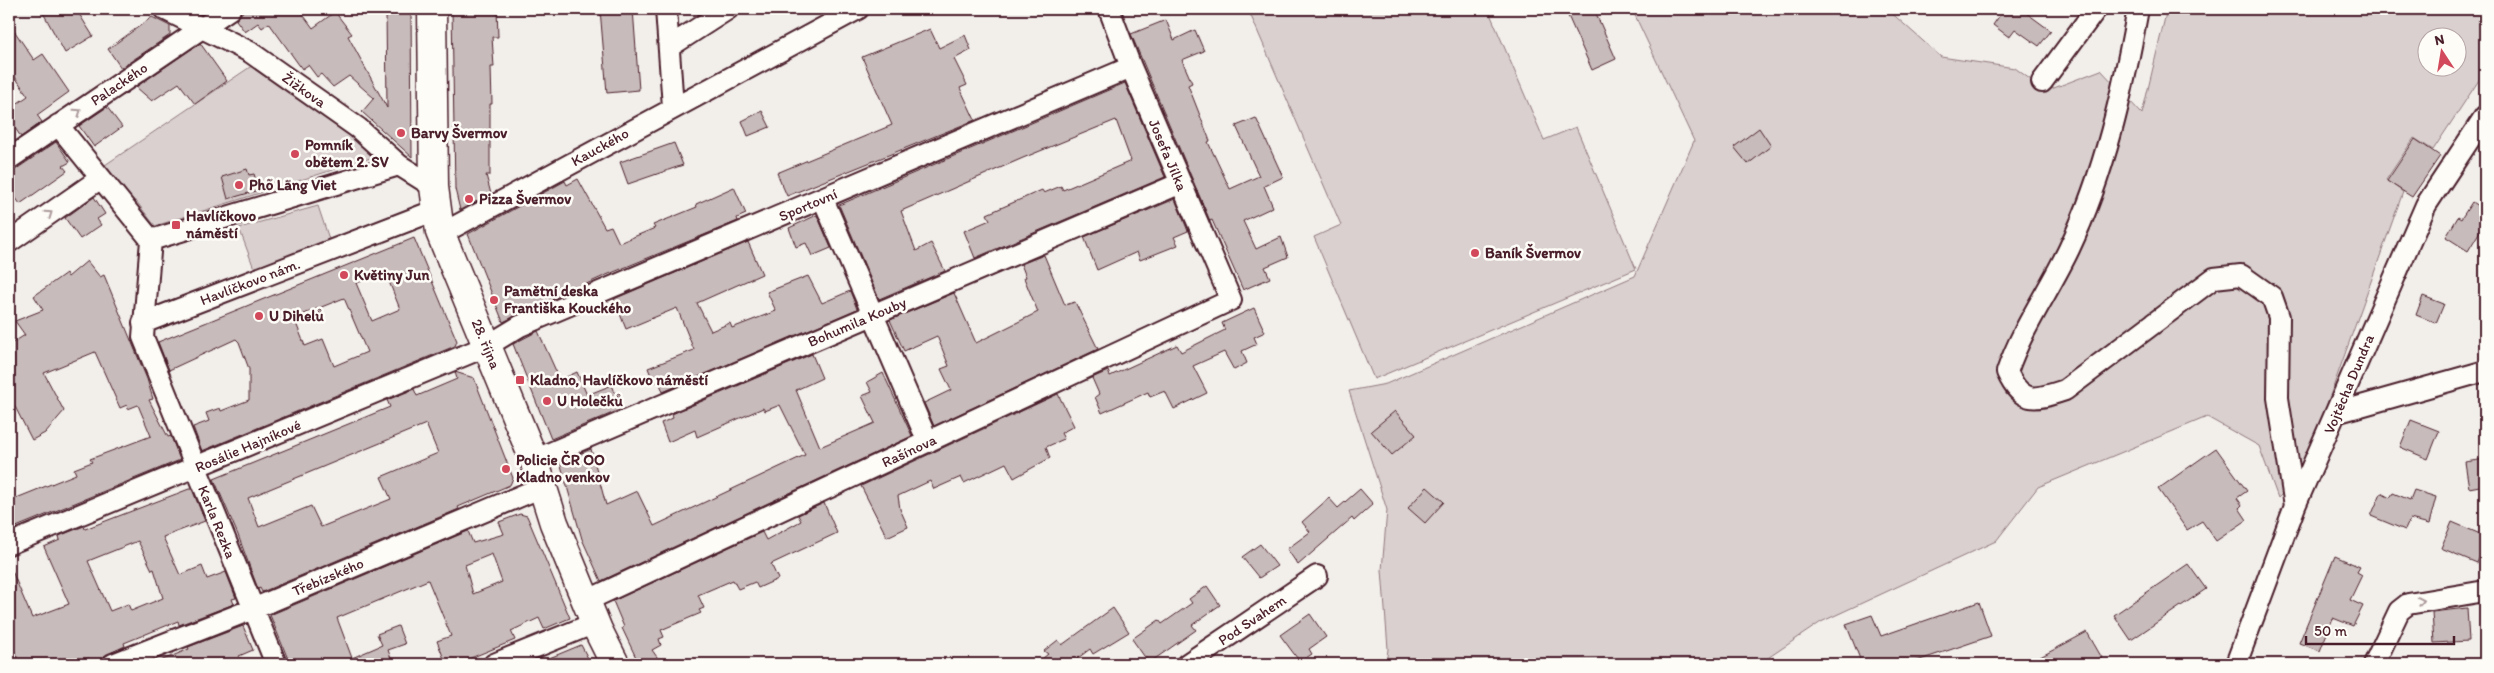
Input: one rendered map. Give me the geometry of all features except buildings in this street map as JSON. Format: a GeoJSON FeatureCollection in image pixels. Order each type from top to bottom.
{"type":"FeatureCollection","features":[{"type":"Feature","properties":{"kind":"main road","name":"28. října"},"geometry":{"type":"LineString","coordinates":[[432,9],[437,210],[487,346],[534,460],[554,522],[591,612],[615,664]]}},
{"type":"Feature","properties":{"kind":"street","name":"Žižkova"},"geometry":{"type":"LineString","coordinates":[[164,9],[250,52],[358,128],[399,165],[437,210]]}},
{"type":"Feature","properties":{"kind":"street"},"geometry":{"type":"LineString","coordinates":[[194,9],[201,29]]}},
{"type":"Feature","properties":{"kind":"street","name":"Palackého"},"geometry":{"type":"LineString","coordinates":[[9,159],[230,9]]}},
{"type":"Feature","properties":{"kind":"street"},"geometry":{"type":"LineString","coordinates":[[666,9],[673,107]]}},
{"type":"Feature","properties":{"kind":"street"},"geometry":{"type":"LineString","coordinates":[[669,47],[728,9]]}},
{"type":"Feature","properties":{"kind":"street","name":"Kauckého"},"geometry":{"type":"LineString","coordinates":[[437,210],[673,107],[858,9]]}},
{"type":"Feature","properties":{"kind":"street","name":"Josefa Jílka"},"geometry":{"type":"LineString","coordinates":[[1109,9],[1131,67],[1231,300]]}},
{"type":"Feature","properties":{"kind":"street"},"geometry":{"type":"LineString","coordinates":[[2042,82],[2096,9]]}},
{"type":"Feature","properties":{"kind":"street"},"geometry":{"type":"LineString","coordinates":[[2138,9],[2126,76],[2107,149],[2069,249],[2016,346],[2008,372],[2015,389],[2028,397],[2042,398],[2065,390],[2214,278],[2240,275],[2272,297],[2278,317],[2278,398],[2296,506]]}},
{"type":"Feature","properties":{"kind":"street","name":"Sportovní"},"geometry":{"type":"LineString","coordinates":[[487,346],[520,326],[1131,67]]}},
{"type":"Feature","properties":{"kind":"street","name":"Vojtěcha Dundra"},"geometry":{"type":"LineString","coordinates":[[2236,664],[2296,506],[2426,205],[2485,116]]}},
{"type":"Feature","properties":{"kind":"street"},"geometry":{"type":"LineString","coordinates":[[58,125],[151,240],[143,323]]}},
{"type":"Feature","properties":{"kind":"street"},"geometry":{"type":"LineString","coordinates":[[151,240],[399,165]]}},
{"type":"Feature","properties":{"kind":"street"},"geometry":{"type":"LineString","coordinates":[[9,242],[101,178]]}},
{"type":"Feature","properties":{"kind":"street","name":"Bohumila Kouby"},"geometry":{"type":"LineString","coordinates":[[534,460],[1181,184]]}},
{"type":"Feature","properties":{"kind":"street"},"geometry":{"type":"LineString","coordinates":[[823,199],[928,442]]}},
{"type":"Feature","properties":{"kind":"street","name":"Havlíčkovo nám."},"geometry":{"type":"LineString","coordinates":[[143,323],[437,210]]}},
{"type":"Feature","properties":{"kind":"street","name":"Rašínova"},"geometry":{"type":"LineString","coordinates":[[494,664],[591,612],[928,442],[1231,300]]}},
{"type":"Feature","properties":{"kind":"street","name":"Karla Rezka"},"geometry":{"type":"LineString","coordinates":[[143,323],[143,337],[252,609],[276,664]]}},
{"type":"Feature","properties":{"kind":"street","name":"Rosálie Hajníkové"},"geometry":{"type":"LineString","coordinates":[[9,544],[487,346]]}},
{"type":"Feature","properties":{"kind":"street"},"geometry":{"type":"LineString","coordinates":[[2336,413],[2485,371]]}},
{"type":"Feature","properties":{"kind":"street","name":"Třebízského"},"geometry":{"type":"LineString","coordinates":[[114,664],[252,609],[542,487]]}},
{"type":"Feature","properties":{"kind":"street","name":"Pod Svahem"},"geometry":{"type":"LineString","coordinates":[[1187,664],[1317,576]]}},
{"type":"Feature","properties":{"kind":"street"},"geometry":{"type":"LineString","coordinates":[[2374,664],[2399,611],[2408,604],[2485,591]]}},
{"type":"Feature","properties":{"kind":"shaded area"},"geometry":{"type":"Polygon","coordinates":[[[1248,9],[1488,9],[1544,140],[1576,127],[1636,269],[1374,379],[1314,237],[1341,225],[1248,9]]]}},
{"type":"Feature","properties":{"kind":"shaded area"},"geometry":{"type":"Polygon","coordinates":[[[1632,9],[1887,9],[1941,57],[2015,68],[2046,91],[2101,70],[2142,114],[2167,9],[2485,9],[2485,71],[2433,150],[2414,138],[2386,180],[2403,192],[2302,474],[2278,498],[2259,446],[2207,417],[2038,487],[1996,541],[1821,622],[1759,664],[1386,664],[1388,649],[1382,570],[1387,510],[1349,391],[1386,384],[1635,276],[1694,141],[1632,9]]]}},
{"type":"Feature","properties":{"kind":"shaded area"},"geometry":{"type":"Polygon","coordinates":[[[253,65],[377,156],[155,226],[136,201],[132,203],[102,167],[253,65]]]}},
{"type":"Feature","properties":{"kind":"shaded area"},"geometry":{"type":"Polygon","coordinates":[[[318,206],[330,242],[255,271],[239,228],[318,206]]]}},
{"type":"Feature","properties":{"kind":"place","name":"Barvy Švermov"},"geometry":{"type":"Point","coordinates":[401,133]}},
{"type":"Feature","properties":{"kind":"place","name":"Pomník obětem 2. SV"},"geometry":{"type":"Point","coordinates":[295,154]}},
{"type":"Feature","properties":{"kind":"place","name":"Phõ Lãng Viet"},"geometry":{"type":"Point","coordinates":[239,185]}},
{"type":"Feature","properties":{"kind":"place","name":"Pizza Švermov"},"geometry":{"type":"Point","coordinates":[469,199]}},
{"type":"Feature","properties":{"kind":"place","name":"Havlíčkovo náměstí"},"geometry":{"type":"Point","coordinates":[176,225]}},
{"type":"Feature","properties":{"kind":"place","name":"Baník Švermov"},"geometry":{"type":"Point","coordinates":[1475,253]}},
{"type":"Feature","properties":{"kind":"place","name":"Květiny Jun"},"geometry":{"type":"Point","coordinates":[344,275]}},
{"type":"Feature","properties":{"kind":"place","name":"Pamětní deska Františka Kouckého"},"geometry":{"type":"Point","coordinates":[494,300]}},
{"type":"Feature","properties":{"kind":"place","name":"U Dihelů"},"geometry":{"type":"Point","coordinates":[259,316]}},
{"type":"Feature","properties":{"kind":"place","name":"Kladno, Havlíčkovo náměstí"},"geometry":{"type":"Point","coordinates":[520,380]}},
{"type":"Feature","properties":{"kind":"place","name":"U Holečků"},"geometry":{"type":"Point","coordinates":[547,401]}},
{"type":"Feature","properties":{"kind":"place","name":"Policie ČR OO Kladno venkov"},"geometry":{"type":"Point","coordinates":[506,469]}}]}
